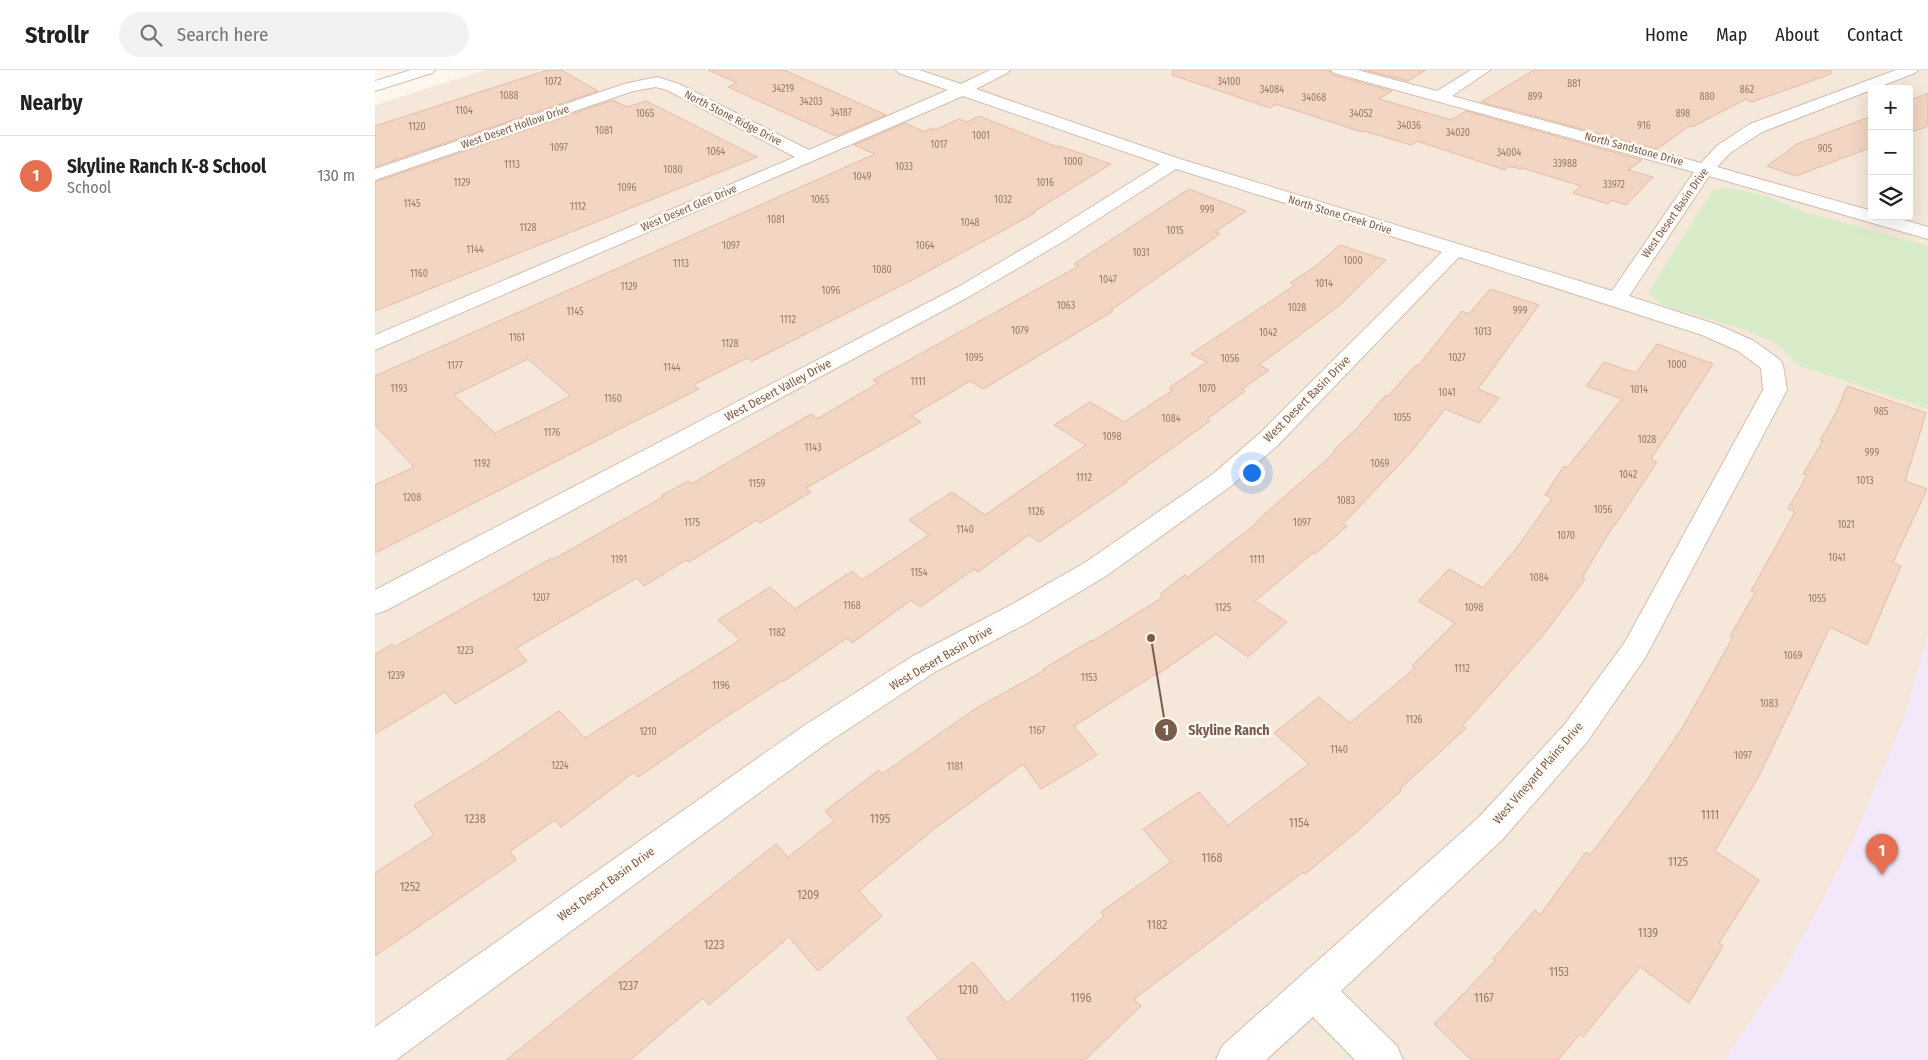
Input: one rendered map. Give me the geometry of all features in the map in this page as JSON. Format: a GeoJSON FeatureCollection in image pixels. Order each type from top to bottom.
{"type":"FeatureCollection","features":[{"type":"Feature","properties":{"kind":"street"},"geometry":{"type":"LineString","coordinates":[[375,86],[427,70]]}},
{"type":"Feature","properties":{"kind":"street","name":"North Stone Creek Drive"},"geometry":{"type":"LineString","coordinates":[[904,70],[1173,163],[1617,298],[1709,330],[1746,346],[1771,365]]}},
{"type":"Feature","properties":{"kind":"street","name":"West Desert Glen Drive"},"geometry":{"type":"LineString","coordinates":[[375,343],[809,157],[962,90],[1002,70]]}},
{"type":"Feature","properties":{"kind":"street","name":"North Sandstone Drive"},"geometry":{"type":"LineString","coordinates":[[1339,70],[1705,168],[1928,233]]}},
{"type":"Feature","properties":{"kind":"street"},"geometry":{"type":"LineString","coordinates":[[1439,97],[1482,70]]}},
{"type":"Feature","properties":{"kind":"street","name":"West Desert Basin Drive"},"geometry":{"type":"LineString","coordinates":[[1617,298],[1705,168],[1724,149],[1756,128],[1910,70]]}},
{"type":"Feature","properties":{"kind":"street","name":"North Stone Ridge Drive"},"geometry":{"type":"LineString","coordinates":[[657,82],[673,87],[809,157]]}},
{"type":"Feature","properties":{"kind":"street","name":"West Desert Hollow Drive"},"geometry":{"type":"LineString","coordinates":[[375,176],[630,87],[657,82]]}},
{"type":"Feature","properties":{"kind":"street","name":"West Desert Valley Drive"},"geometry":{"type":"LineString","coordinates":[[375,603],[965,291],[1057,237],[1173,163]]}},
{"type":"Feature","properties":{"kind":"street","name":"West Desert Basin Drive"},"geometry":{"type":"LineString","coordinates":[[375,1051],[813,736],[924,664],[1019,614],[1096,569],[1222,480],[1269,439],[1455,250]]}},
{"type":"Feature","properties":{"kind":"street","name":"West Vineyard Plains Drive"},"geometry":{"type":"LineString","coordinates":[[1236,1060],[1491,828],[1576,733],[1635,650],[1775,390],[1771,365]]}},
{"type":"Feature","properties":{"kind":"street"},"geometry":{"type":"LineString","coordinates":[[1314,991],[1383,1060]]}},
{"type":"Feature","properties":{"kind":"shaded area"},"geometry":{"type":"Polygon","coordinates":[[[485,70],[1928,70],[1928,1060],[375,1060],[375,105],[485,70]]]}},
{"type":"Feature","properties":{"kind":"shaded area"},"geometry":{"type":"Polygon","coordinates":[[[1928,634],[1928,1060],[1724,1060],[1781,976],[1852,842],[1903,721],[1928,634]]]}},
{"type":"Feature","properties":{"kind":"green space"},"geometry":{"type":"Polygon","coordinates":[[[1721,188],[1753,193],[1774,199],[1805,212],[1928,246],[1928,409],[1800,366],[1774,342],[1742,329],[1662,305],[1648,293],[1712,191],[1721,188]]]}},
{"type":"Feature","properties":{"kind":"building"},"geometry":{"type":"Polygon","coordinates":[[[548,70],[561,70],[598,91],[375,167],[375,126],[548,70]]]}},
{"type":"Feature","properties":{"kind":"building"},"geometry":{"type":"Polygon","coordinates":[[[708,70],[784,70],[886,115],[836,136],[728,87],[737,83],[708,70]]]}},
{"type":"Feature","properties":{"kind":"building"},"geometry":{"type":"Polygon","coordinates":[[[1173,70],[1329,70],[1333,75],[1392,91],[1379,99],[1451,120],[1466,111],[1642,160],[1628,170],[1653,177],[1626,205],[1612,200],[1608,204],[1573,193],[1581,186],[1522,168],[1509,166],[1505,170],[1417,141],[1411,145],[1362,132],[1276,104],[1270,108],[1172,75],[1173,70]]]}},
{"type":"Feature","properties":{"kind":"building"},"geometry":{"type":"Polygon","coordinates":[[[1364,70],[1426,70],[1408,81],[1364,70]]]}},
{"type":"Feature","properties":{"kind":"building"},"geometry":{"type":"Polygon","coordinates":[[[1534,70],[1831,70],[1831,74],[1752,102],[1746,99],[1692,127],[1689,126],[1657,149],[1481,102],[1534,70]]]}},
{"type":"Feature","properties":{"kind":"building"},"geometry":{"type":"Polygon","coordinates":[[[1928,93],[1928,126],[1913,132],[1913,130],[1913,99],[1928,93]]]}},
{"type":"Feature","properties":{"kind":"building"},"geometry":{"type":"Polygon","coordinates":[[[613,100],[627,107],[646,101],[757,157],[375,311],[375,182],[613,100]]]}},
{"type":"Feature","properties":{"kind":"building"},"geometry":{"type":"Polygon","coordinates":[[[979,116],[1057,147],[1059,146],[1111,164],[1033,212],[1035,213],[912,280],[752,361],[747,358],[693,385],[699,389],[375,553],[375,485],[414,467],[375,425],[375,376],[875,154],[854,145],[905,123],[924,132],[931,128],[935,130],[959,119],[967,122],[979,116]],[[528,359],[454,395],[495,433],[571,396],[528,359]]]}},
{"type":"Feature","properties":{"kind":"building"},"geometry":{"type":"Polygon","coordinates":[[[1868,117],[1868,149],[1796,176],[1767,166],[1797,144],[1868,117]]]}},
{"type":"Feature","properties":{"kind":"building"},"geometry":{"type":"Polygon","coordinates":[[[1189,189],[1246,211],[1215,232],[1220,234],[1111,310],[1113,311],[983,389],[970,381],[911,416],[921,422],[806,488],[811,492],[760,523],[757,520],[689,562],[686,560],[644,586],[637,578],[516,648],[527,661],[455,704],[445,692],[375,734],[375,654],[392,644],[394,647],[552,558],[554,559],[688,481],[691,484],[811,414],[817,419],[878,383],[873,380],[1079,266],[1074,264],[1189,189]]]}},
{"type":"Feature","properties":{"kind":"building"},"geometry":{"type":"Polygon","coordinates":[[[1340,245],[1386,260],[1340,305],[1259,365],[1269,370],[1242,389],[1245,391],[1207,419],[1210,421],[1127,482],[1039,542],[1029,535],[978,572],[974,569],[920,607],[911,600],[852,643],[847,638],[638,777],[634,772],[561,827],[555,820],[510,851],[516,860],[375,956],[375,873],[434,835],[414,805],[484,762],[559,711],[585,738],[740,640],[718,620],[770,587],[795,609],[852,571],[862,580],[929,535],[909,520],[952,492],[985,515],[1086,445],[1054,425],[1090,402],[1124,422],[1173,390],[1169,388],[1207,362],[1191,354],[1295,285],[1290,283],[1317,265],[1340,245]]]}},
{"type":"Feature","properties":{"kind":"building"},"geometry":{"type":"Polygon","coordinates":[[[1490,289],[1539,305],[1478,389],[1499,398],[1479,423],[1445,409],[1411,452],[1343,524],[1347,526],[1255,601],[1287,622],[1248,657],[1216,634],[1155,676],[1074,726],[1097,755],[1041,789],[1023,764],[934,829],[859,891],[882,916],[818,971],[789,937],[709,1005],[703,998],[630,1060],[506,1060],[776,844],[788,857],[834,821],[825,811],[879,770],[882,774],[975,709],[1045,670],[1043,669],[1093,641],[1163,597],[1160,594],[1185,575],[1188,577],[1259,521],[1335,452],[1333,451],[1358,427],[1385,396],[1388,396],[1416,365],[1418,366],[1462,311],[1469,314],[1490,289]]]}},
{"type":"Feature","properties":{"kind":"building"},"geometry":{"type":"Polygon","coordinates":[[[1657,344],[1713,364],[1651,459],[1657,462],[1614,524],[1582,578],[1585,579],[1544,634],[1463,725],[1466,728],[1354,834],[1305,874],[1303,872],[1134,999],[1141,1006],[1085,1060],[939,1060],[907,1018],[973,962],[1007,1003],[1104,916],[1101,912],[1171,862],[1143,829],[1199,792],[1228,825],[1309,764],[1274,733],[1319,697],[1350,723],[1415,668],[1412,666],[1455,623],[1418,601],[1449,569],[1483,588],[1519,545],[1552,498],[1545,495],[1564,466],[1567,468],[1622,399],[1586,386],[1604,362],[1636,373],[1657,344]]]}},
{"type":"Feature","properties":{"kind":"building"},"geometry":{"type":"Polygon","coordinates":[[[1847,386],[1926,413],[1905,481],[1927,489],[1893,562],[1901,566],[1867,645],[1830,627],[1760,774],[1715,851],[1759,880],[1719,943],[1723,946],[1689,1003],[1640,967],[1583,1037],[1580,1034],[1558,1060],[1471,1060],[1434,1024],[1495,961],[1493,959],[1535,910],[1540,915],[1586,852],[1590,855],[1647,780],[1684,725],[1733,637],[1730,636],[1755,593],[1751,591],[1795,512],[1788,509],[1807,475],[1803,474],[1823,441],[1820,440],[1836,413],[1847,386]]]}},
{"type":"Feature","properties":{"kind":"place","name":"Skyline Ranch"},"geometry":{"type":"Point","coordinates":[1151,638]}},
{"type":"Feature","properties":{"kind":"place","name":"Skyline Ranch K-8 School"},"geometry":{"type":"Point","coordinates":[1882,875]}}]}
